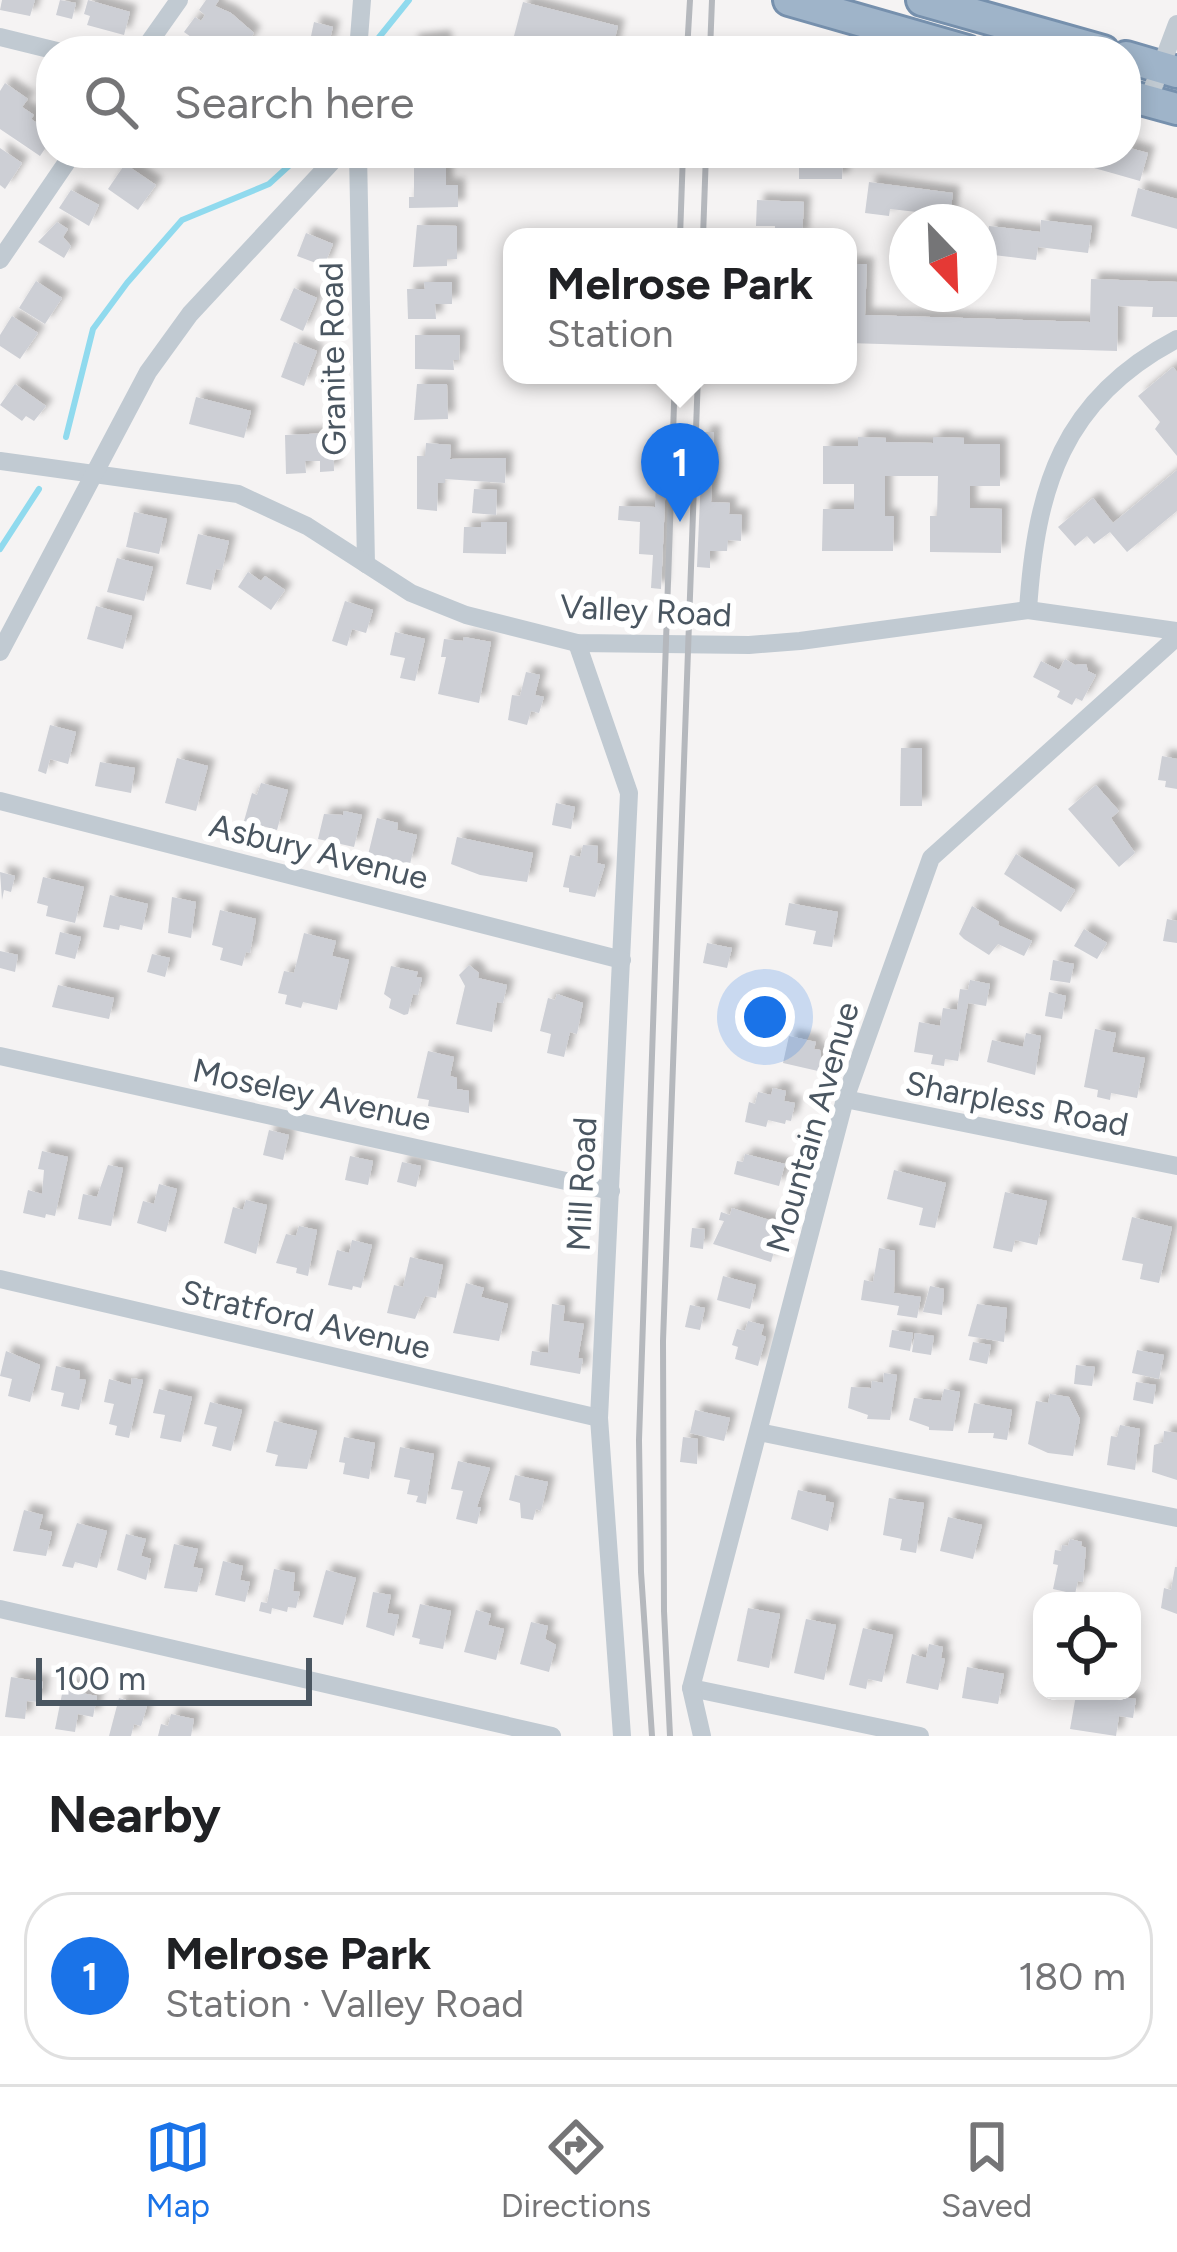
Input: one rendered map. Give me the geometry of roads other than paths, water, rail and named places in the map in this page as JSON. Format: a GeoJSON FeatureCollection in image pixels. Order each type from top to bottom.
{"type":"FeatureCollection","features":[{"type":"Feature","properties":{"kind":"highway"},"geometry":{"type":"LineString","coordinates":[[789,0],[915,36]]}},
{"type":"Feature","properties":{"kind":"highway"},"geometry":{"type":"LineString","coordinates":[[922,0],[1050,36]]}},
{"type":"Feature","properties":{"kind":"street"},"geometry":{"type":"LineString","coordinates":[[153,36],[179,0]]}},
{"type":"Feature","properties":{"kind":"street"},"geometry":{"type":"LineString","coordinates":[[359,36],[362,0]]}},
{"type":"Feature","properties":{"kind":"street"},"geometry":{"type":"LineString","coordinates":[[1150,101],[1168,70],[1177,25]]}},
{"type":"Feature","properties":{"kind":"street"},"geometry":{"type":"LineString","coordinates":[[0,37],[36,46]]}},
{"type":"Feature","properties":{"kind":"street"},"geometry":{"type":"LineString","coordinates":[[0,260],[63,168]]}},
{"type":"Feature","properties":{"kind":"street"},"geometry":{"type":"LineString","coordinates":[[0,652],[148,372],[190,314],[326,168]]}},
{"type":"Feature","properties":{"kind":"street","name":"Granite Road"},"geometry":{"type":"LineString","coordinates":[[358,168],[366,564]]}},
{"type":"Feature","properties":{"kind":"street"},"geometry":{"type":"LineString","coordinates":[[1028,610],[1032,544],[1052,470],[1103,387],[1177,339]]}},
{"type":"Feature","properties":{"kind":"street","name":"Valley Road"},"geometry":{"type":"LineString","coordinates":[[0,461],[238,494],[307,526],[411,593],[466,615],[577,643],[748,645],[1028,610],[1177,634]]}},
{"type":"Feature","properties":{"kind":"street","name":"Mountain Avenue"},"geometry":{"type":"LineString","coordinates":[[702,1736],[691,1688],[845,1099],[931,858],[1177,634]]}},
{"type":"Feature","properties":{"kind":"street","name":"Mill Road"},"geometry":{"type":"LineString","coordinates":[[577,643],[628,794],[599,1418],[622,1736]]}},
{"type":"Feature","properties":{"kind":"street","name":"Asbury Avenue"},"geometry":{"type":"LineString","coordinates":[[0,801],[622,960]]}},
{"type":"Feature","properties":{"kind":"street","name":"Moseley Avenue"},"geometry":{"type":"LineString","coordinates":[[0,1056],[611,1191]]}},
{"type":"Feature","properties":{"kind":"street","name":"Sharpless Road"},"geometry":{"type":"LineString","coordinates":[[845,1099],[1177,1166]]}},
{"type":"Feature","properties":{"kind":"street","name":"Stratford Avenue"},"geometry":{"type":"LineString","coordinates":[[0,1279],[599,1418]]}},
{"type":"Feature","properties":{"kind":"street"},"geometry":{"type":"LineString","coordinates":[[760,1432],[1177,1518]]}},
{"type":"Feature","properties":{"kind":"street"},"geometry":{"type":"LineString","coordinates":[[0,1609],[553,1736]]}},
{"type":"Feature","properties":{"kind":"street"},"geometry":{"type":"LineString","coordinates":[[691,1688],[920,1736]]}},
{"type":"Feature","properties":{"kind":"waterway"},"geometry":{"type":"LineString","coordinates":[[380,36],[409,0]]}},
{"type":"Feature","properties":{"kind":"waterway"},"geometry":{"type":"LineString","coordinates":[[66,437],[93,329],[127,283],[182,220],[269,184],[287,168]]}},
{"type":"Feature","properties":{"kind":"waterway"},"geometry":{"type":"LineString","coordinates":[[0,549],[39,489]]}},
{"type":"Feature","properties":{"kind":"railway"},"geometry":{"type":"LineString","coordinates":[[688,36],[690,0]]}},
{"type":"Feature","properties":{"kind":"railway"},"geometry":{"type":"LineString","coordinates":[[711,36],[712,0]]}},
{"type":"Feature","properties":{"kind":"railway"},"geometry":{"type":"LineString","coordinates":[[680,228],[682,168]]}},
{"type":"Feature","properties":{"kind":"railway"},"geometry":{"type":"LineString","coordinates":[[703,228],[705,168]]}},
{"type":"Feature","properties":{"kind":"railway"},"geometry":{"type":"LineString","coordinates":[[652,1736],[641,1572],[639,1440],[675,384]]}},
{"type":"Feature","properties":{"kind":"railway"},"geometry":{"type":"LineString","coordinates":[[670,1736],[664,1611],[663,1341],[698,384]]}},
{"type":"Feature","properties":{"kind":"place","name":"Melrose Park"},"geometry":{"type":"Point","coordinates":[680,522]}}]}
